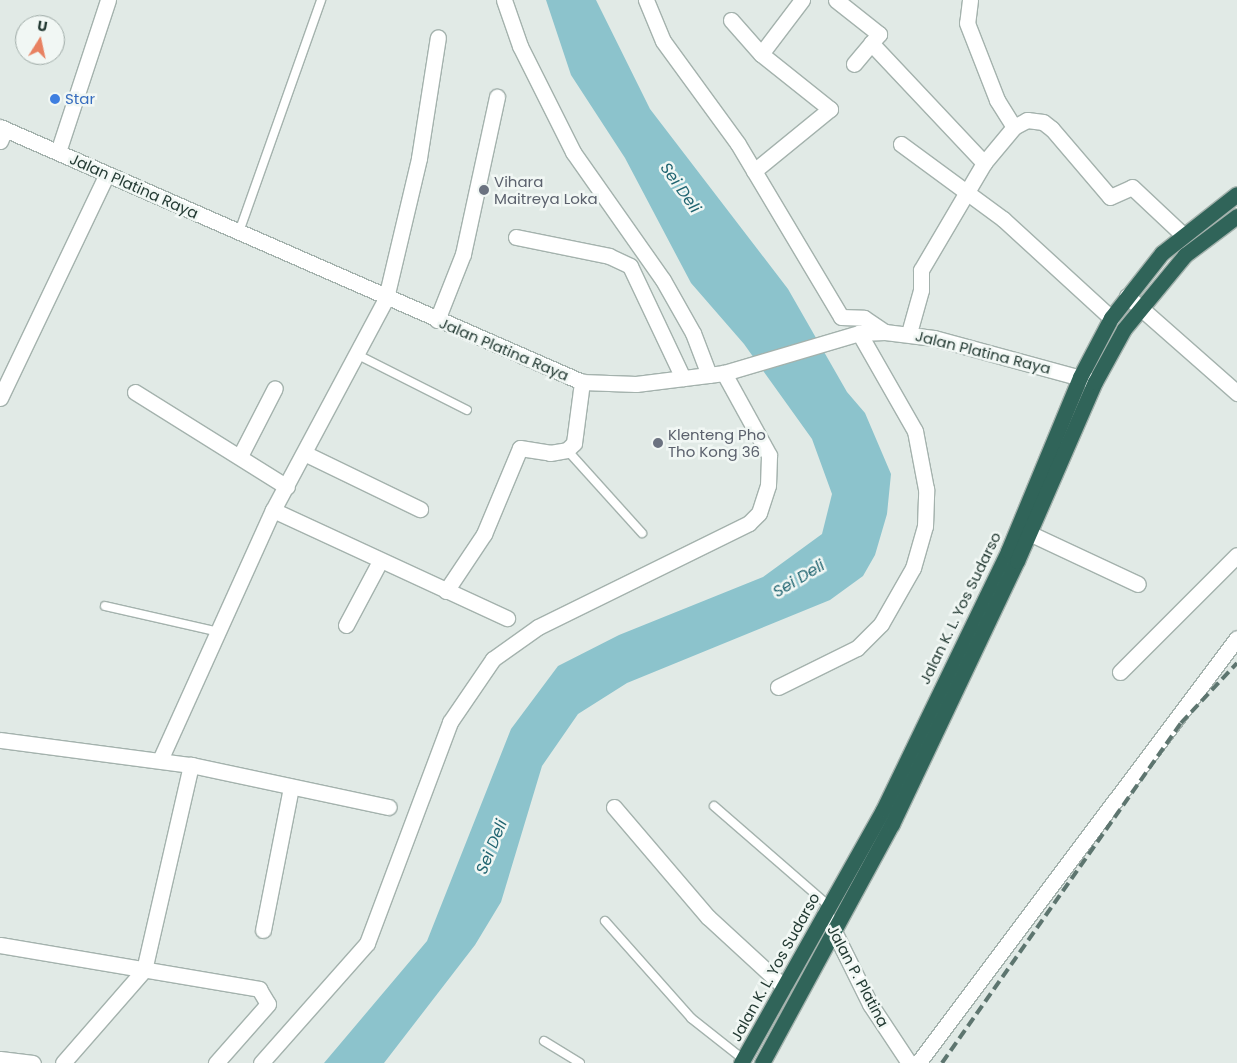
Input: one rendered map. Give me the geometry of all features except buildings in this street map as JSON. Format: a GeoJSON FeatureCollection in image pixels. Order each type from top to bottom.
{"type":"FeatureCollection","features":[{"type":"Feature","properties":{"kind":"highway","name":"Jalan K. L. Yos Sudarso"},"geometry":{"type":"LineString","coordinates":[[742,1061],[883,810],[1008,551],[1080,378],[1111,318],[1127,296],[1182,234],[1237,194]]}},
{"type":"Feature","properties":{"kind":"highway","name":"Jalan K. L. Yos Sudarso"},"geometry":{"type":"LineString","coordinates":[[762,1063],[892,824],[1029,533],[1095,382],[1140,307],[1185,255],[1237,216]]}},
{"type":"Feature","properties":{"kind":"street"},"geometry":{"type":"LineString","coordinates":[[58,152],[108,0]]}},
{"type":"Feature","properties":{"kind":"street"},"geometry":{"type":"LineString","coordinates":[[261,1063],[367,943],[450,722],[493,659],[538,627],[749,522],[759,513],[768,485],[769,455],[717,374],[663,280],[573,152],[528,63],[504,0]]}},
{"type":"Feature","properties":{"kind":"street"},"geometry":{"type":"LineString","coordinates":[[646,0],[663,41],[754,171],[841,318],[864,318],[885,332]]}},
{"type":"Feature","properties":{"kind":"street"},"geometry":{"type":"LineString","coordinates":[[761,54],[802,0]]}},
{"type":"Feature","properties":{"kind":"street"},"geometry":{"type":"LineString","coordinates":[[836,0],[878,32],[871,44],[854,64]]}},
{"type":"Feature","properties":{"kind":"street"},"geometry":{"type":"LineString","coordinates":[[970,0],[967,23],[997,100],[1014,128]]}},
{"type":"Feature","properties":{"kind":"street"},"geometry":{"type":"LineString","coordinates":[[731,20],[761,54],[830,110],[754,171]]}},
{"type":"Feature","properties":{"kind":"street"},"geometry":{"type":"LineString","coordinates":[[160,760],[273,510],[358,355],[386,298],[419,158],[438,37]]}},
{"type":"Feature","properties":{"kind":"street"},"geometry":{"type":"LineString","coordinates":[[871,44],[984,163]]}},
{"type":"Feature","properties":{"kind":"street"},"geometry":{"type":"LineString","coordinates":[[437,320],[463,254],[497,97]]}},
{"type":"Feature","properties":{"kind":"street"},"geometry":{"type":"LineString","coordinates":[[908,333],[921,290],[921,270],[984,163],[1014,128],[1027,120],[1043,122],[1110,197],[1132,187],[1182,234]]}},
{"type":"Feature","properties":{"kind":"street","name":"Jalan Platina Raya"},"geometry":{"type":"LineString","coordinates":[[2,132],[58,152],[386,298],[582,382],[636,384],[717,374],[854,335],[885,332],[908,333],[1095,382]]}},
{"type":"Feature","properties":{"kind":"street"},"geometry":{"type":"LineString","coordinates":[[900,144],[1003,219],[1111,318]]}},
{"type":"Feature","properties":{"kind":"street"},"geometry":{"type":"LineString","coordinates":[[0,398],[107,174]]}},
{"type":"Feature","properties":{"kind":"street"},"geometry":{"type":"LineString","coordinates":[[516,237],[609,256],[630,266],[683,378]]}},
{"type":"Feature","properties":{"kind":"street"},"geometry":{"type":"LineString","coordinates":[[1127,296],[1237,393]]}},
{"type":"Feature","properties":{"kind":"street"},"geometry":{"type":"LineString","coordinates":[[778,688],[857,648],[881,624],[914,568],[925,526],[926,489],[915,430],[854,335]]}},
{"type":"Feature","properties":{"kind":"street"},"geometry":{"type":"LineString","coordinates":[[446,591],[484,534],[520,448],[550,453],[567,450],[579,432],[582,382]]}},
{"type":"Feature","properties":{"kind":"street"},"geometry":{"type":"LineString","coordinates":[[240,456],[275,388]]}},
{"type":"Feature","properties":{"kind":"street"},"geometry":{"type":"LineString","coordinates":[[135,392],[287,487]]}},
{"type":"Feature","properties":{"kind":"street"},"geometry":{"type":"LineString","coordinates":[[304,453],[420,508]]}},
{"type":"Feature","properties":{"kind":"street"},"geometry":{"type":"LineString","coordinates":[[273,510],[507,618]]}},
{"type":"Feature","properties":{"kind":"street"},"geometry":{"type":"LineString","coordinates":[[1029,533],[1138,584]]}},
{"type":"Feature","properties":{"kind":"street"},"geometry":{"type":"LineString","coordinates":[[1120,672],[1237,555]]}},
{"type":"Feature","properties":{"kind":"street"},"geometry":{"type":"LineString","coordinates":[[346,625],[380,561]]}},
{"type":"Feature","properties":{"kind":"street"},"geometry":{"type":"LineString","coordinates":[[918,1063],[1237,638]]}},
{"type":"Feature","properties":{"kind":"street"},"geometry":{"type":"LineString","coordinates":[[0,740],[191,765],[390,807]]}},
{"type":"Feature","properties":{"kind":"street"},"geometry":{"type":"LineString","coordinates":[[63,1063],[144,970],[191,765]]}},
{"type":"Feature","properties":{"kind":"street"},"geometry":{"type":"LineString","coordinates":[[264,930],[291,787]]}},
{"type":"Feature","properties":{"kind":"street"},"geometry":{"type":"LineString","coordinates":[[614,807],[708,917],[784,987]]}},
{"type":"Feature","properties":{"kind":"street","name":"Jalan P. Platina"},"geometry":{"type":"LineString","coordinates":[[827,909],[834,930],[870,1004],[909,1063]]}},
{"type":"Feature","properties":{"kind":"street"},"geometry":{"type":"LineString","coordinates":[[0,945],[259,989],[266,996],[268,1004],[216,1063]]}},
{"type":"Feature","properties":{"kind":"street"},"geometry":{"type":"LineString","coordinates":[[0,1059],[33,1063]]}},
{"type":"Feature","properties":{"kind":"lane"},"geometry":{"type":"LineString","coordinates":[[239,232],[321,0]]}},
{"type":"Feature","properties":{"kind":"lane"},"geometry":{"type":"LineString","coordinates":[[358,355],[467,410]]}},
{"type":"Feature","properties":{"kind":"lane"},"geometry":{"type":"LineString","coordinates":[[567,450],[642,534]]}},
{"type":"Feature","properties":{"kind":"lane"},"geometry":{"type":"LineString","coordinates":[[105,606],[219,632]]}},
{"type":"Feature","properties":{"kind":"lane"},"geometry":{"type":"LineString","coordinates":[[714,806],[827,909]]}},
{"type":"Feature","properties":{"kind":"lane"},"geometry":{"type":"LineString","coordinates":[[605,921],[691,1018],[742,1061]]}},
{"type":"Feature","properties":{"kind":"lane"},"geometry":{"type":"LineString","coordinates":[[544,1041],[580,1063]]}},
{"type":"Feature","properties":{"kind":"water","name":"Sei Deli"},"geometry":{"type":"Polygon","coordinates":[[[546,0],[596,0],[650,109],[788,289],[847,392],[865,413],[891,474],[887,514],[875,555],[863,576],[830,600],[627,683],[578,714],[542,766],[501,902],[475,945],[384,1063],[324,1063],[427,941],[511,729],[558,666],[619,635],[763,577],[822,534],[832,494],[812,439],[744,344],[691,283],[625,158],[571,75],[546,0]]]}},
{"type":"Feature","properties":{"kind":"railway"},"geometry":{"type":"LineString","coordinates":[[942,1063],[1181,723],[1237,663]]}},
{"type":"Feature","properties":{"kind":"place","name":"Star"},"geometry":{"type":"Point","coordinates":[55,99]}},
{"type":"Feature","properties":{"kind":"place","name":"Vihara Maitreya Loka"},"geometry":{"type":"Point","coordinates":[484,190]}},
{"type":"Feature","properties":{"kind":"place","name":"Klenteng Pho Tho Kong 36"},"geometry":{"type":"Point","coordinates":[658,443]}}]}
